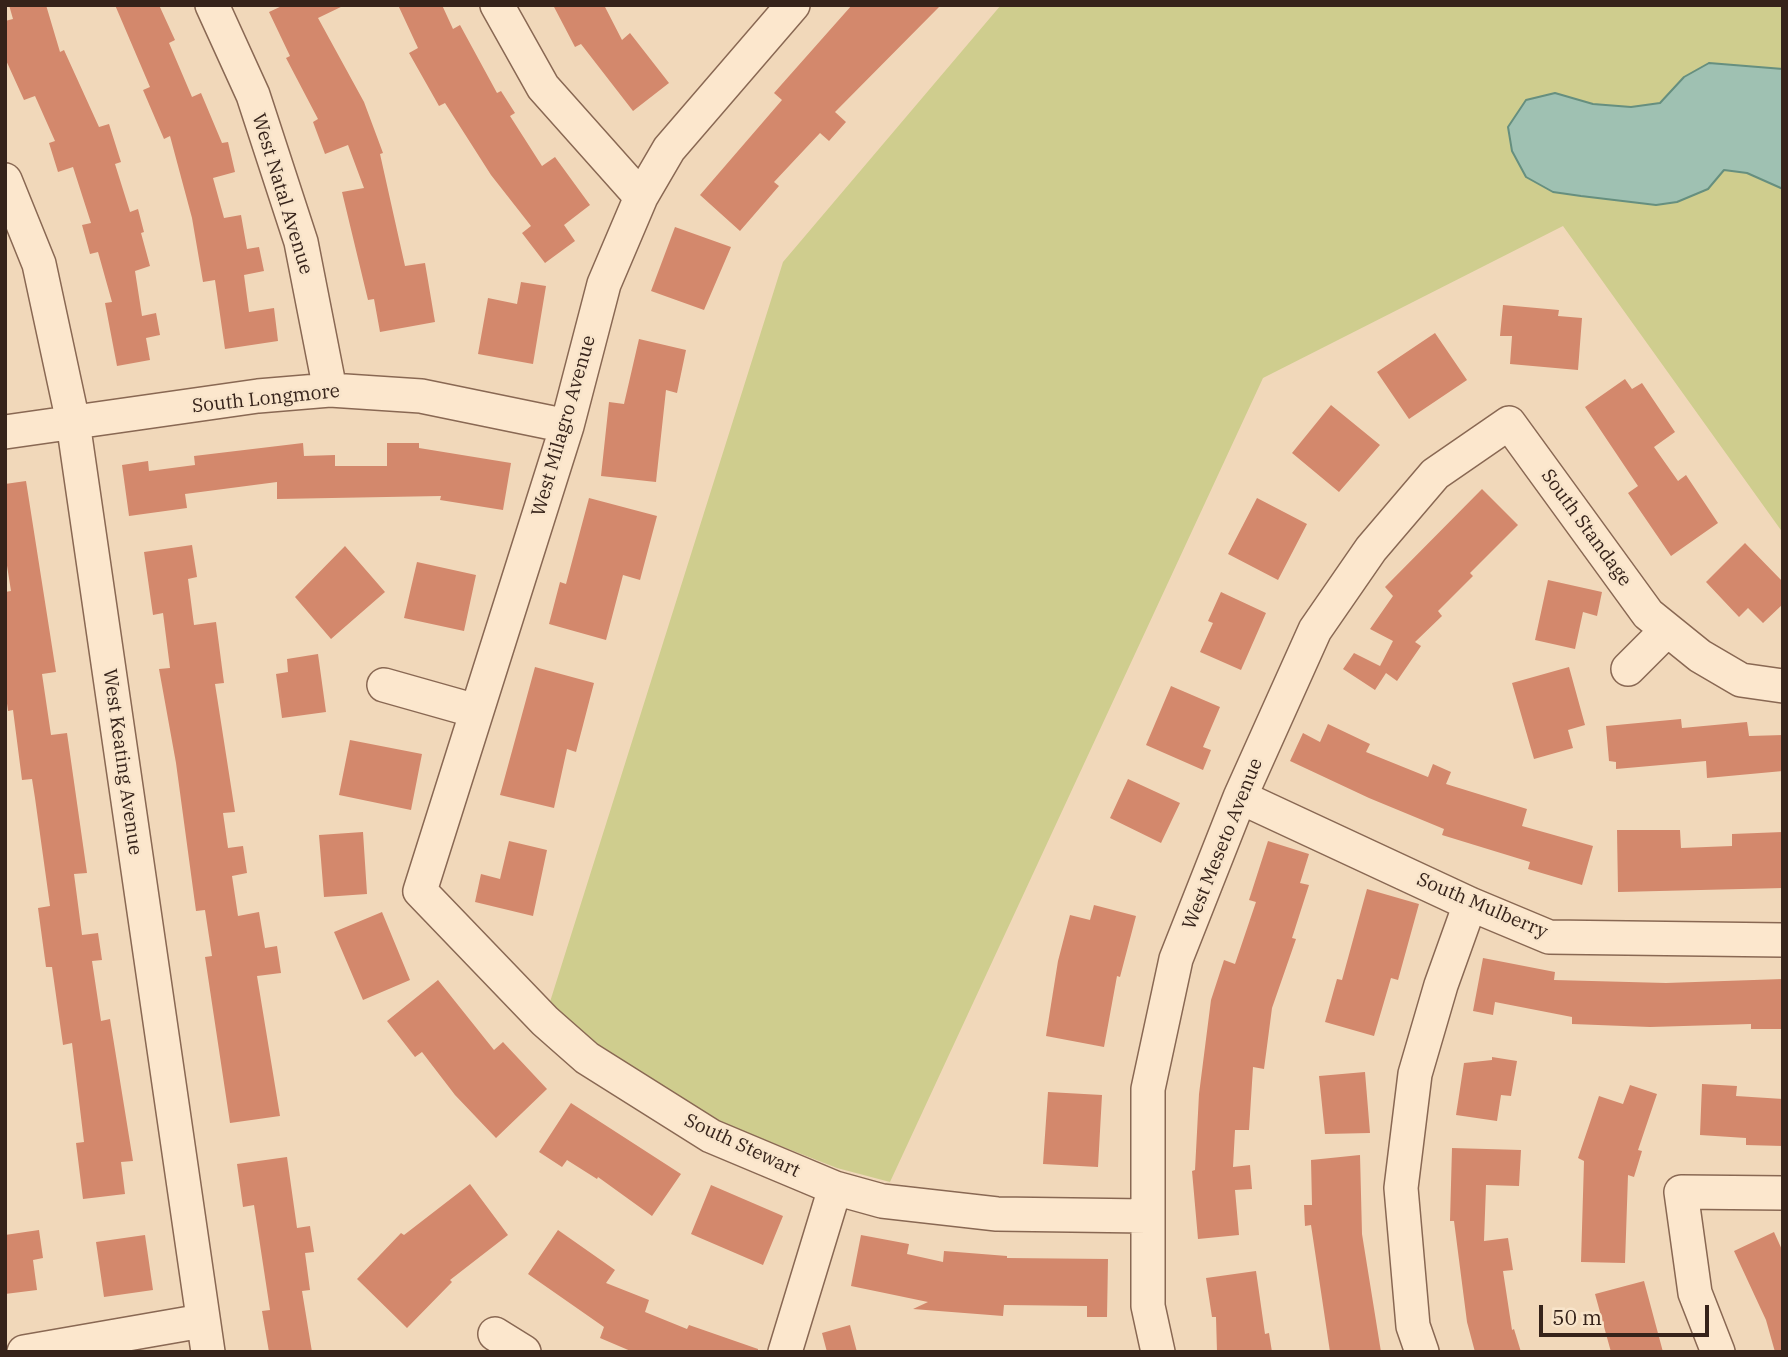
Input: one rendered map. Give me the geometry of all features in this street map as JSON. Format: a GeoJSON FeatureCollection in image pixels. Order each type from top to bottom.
{"type":"FeatureCollection","features":[{"type":"Feature","properties":{"kind":"street","name":"West Natal Avenue"},"geometry":{"type":"LineString","coordinates":[[212,5],[253,95],[301,242],[330,390]]}},
{"type":"Feature","properties":{"kind":"street"},"geometry":{"type":"LineString","coordinates":[[497,5],[544,87],[641,197]]}},
{"type":"Feature","properties":{"kind":"street","name":"West Milagro Avenue"},"geometry":{"type":"LineString","coordinates":[[419,891],[567,426],[604,284],[641,197],[669,149],[793,5]]}},
{"type":"Feature","properties":{"kind":"street","name":"West Keating Avenue"},"geometry":{"type":"LineString","coordinates":[[5,180],[39,264],[73,422],[205,1336]]}},
{"type":"Feature","properties":{"kind":"street","name":"South Longmore"},"geometry":{"type":"LineString","coordinates":[[5,432],[330,390],[421,396],[567,426]]}},
{"type":"Feature","properties":{"kind":"street","name":"South Standage"},"geometry":{"type":"LineString","coordinates":[[1509,423],[1648,614],[1700,656],[1741,680],[1783,687]]}},
{"type":"Feature","properties":{"kind":"street","name":"West Meseto Avenue"},"geometry":{"type":"LineString","coordinates":[[1158,1352],[1148,1306],[1148,1089],[1176,960],[1240,797],[1315,631],[1371,549],[1435,474],[1509,423]]}},
{"type":"Feature","properties":{"kind":"street"},"geometry":{"type":"LineString","coordinates":[[1628,669],[1667,630]]}},
{"type":"Feature","properties":{"kind":"street"},"geometry":{"type":"LineString","coordinates":[[384,685],[476,711]]}},
{"type":"Feature","properties":{"kind":"street","name":"South Mulberry"},"geometry":{"type":"LineString","coordinates":[[1240,797],[1470,904],[1549,937],[1783,940]]}},
{"type":"Feature","properties":{"kind":"street","name":"South Stewart"},"geometry":{"type":"LineString","coordinates":[[419,891],[545,1021],[587,1058],[711,1136],[835,1188],[883,1201],[934,1209],[997,1214],[1146,1216]]}},
{"type":"Feature","properties":{"kind":"street"},"geometry":{"type":"LineString","coordinates":[[1422,1352],[1412,1326],[1401,1188],[1415,1073],[1441,985],[1470,904]]}},
{"type":"Feature","properties":{"kind":"street"},"geometry":{"type":"LineString","coordinates":[[785,1352],[835,1188]]}},
{"type":"Feature","properties":{"kind":"street"},"geometry":{"type":"LineString","coordinates":[[1718,1352],[1695,1293],[1681,1192],[1783,1193]]}},
{"type":"Feature","properties":{"kind":"street"},"geometry":{"type":"LineString","coordinates":[[495,1334],[524,1352]]}},
{"type":"Feature","properties":{"kind":"street"},"geometry":{"type":"LineString","coordinates":[[23,1352],[205,1336]]}},
{"type":"Feature","properties":{"kind":"shaded area"},"geometry":{"type":"Polygon","coordinates":[[[1001,5],[1783,5],[1783,533],[1563,226],[1263,378],[890,1182],[837,1168],[727,1125],[671,1097],[607,1056],[549,1005],[783,262],[1001,5]]]}},
{"type":"Feature","properties":{"kind":"shaded area"},"geometry":{"type":"Polygon","coordinates":[[[1709,63],[1783,69],[1783,189],[1747,173],[1724,170],[1708,189],[1677,202],[1656,205],[1581,196],[1553,192],[1526,177],[1512,151],[1508,127],[1526,100],[1555,93],[1593,104],[1631,107],[1660,103],[1684,77],[1709,63]]]}},
{"type":"Feature","properties":{"kind":"building"},"geometry":{"type":"Polygon","coordinates":[[[9,5],[46,5],[60,52],[64,50],[99,127],[109,124],[121,162],[115,164],[130,212],[138,209],[150,266],[135,271],[142,316],[156,313],[160,335],[146,338],[150,360],[117,366],[105,303],[112,302],[98,252],[90,254],[82,225],[91,223],[73,167],[58,172],[49,143],[55,141],[35,96],[24,100],[5,58],[5,21],[13,19],[9,5]]]}},
{"type":"Feature","properties":{"kind":"building"},"geometry":{"type":"Polygon","coordinates":[[[115,5],[159,5],[175,40],[169,43],[192,97],[201,93],[222,143],[228,142],[235,172],[213,178],[224,218],[241,215],[247,249],[259,247],[264,271],[244,275],[249,312],[274,308],[278,341],[225,349],[215,280],[203,282],[192,218],[170,136],[164,139],[143,90],[150,87],[115,5]]]}},
{"type":"Feature","properties":{"kind":"building"},"geometry":{"type":"Polygon","coordinates":[[[284,5],[345,5],[318,18],[364,102],[383,153],[380,154],[405,266],[425,263],[435,322],[380,332],[374,299],[368,300],[342,192],[364,188],[348,145],[325,154],[313,122],[318,119],[286,58],[290,56],[269,12],[284,5]]]}},
{"type":"Feature","properties":{"kind":"building"},"geometry":{"type":"Polygon","coordinates":[[[398,5],[442,5],[453,29],[460,25],[497,93],[501,91],[515,113],[510,116],[542,166],[555,157],[590,205],[564,225],[575,241],[545,263],[522,233],[531,226],[491,175],[445,103],[439,106],[409,53],[418,48],[398,5]]]}},
{"type":"Feature","properties":{"kind":"building"},"geometry":{"type":"Polygon","coordinates":[[[553,5],[604,5],[622,40],[630,33],[669,83],[633,111],[581,44],[575,47],[553,5]]]}},
{"type":"Feature","properties":{"kind":"building"},"geometry":{"type":"Polygon","coordinates":[[[852,5],[941,5],[835,112],[846,122],[829,141],[820,133],[774,182],[779,186],[740,231],[700,195],[782,100],[774,93],[852,5]]]}},
{"type":"Feature","properties":{"kind":"building"},"geometry":{"type":"Polygon","coordinates":[[[675,227],[731,247],[704,310],[651,291],[675,227]]]}},
{"type":"Feature","properties":{"kind":"building"},"geometry":{"type":"Polygon","coordinates":[[[521,282],[546,286],[533,364],[478,354],[488,298],[517,304],[521,282]]]}},
{"type":"Feature","properties":{"kind":"building"},"geometry":{"type":"Polygon","coordinates":[[[1503,305],[1559,310],[1558,316],[1582,318],[1578,370],[1510,364],[1512,336],[1500,336],[1503,305]]]}},
{"type":"Feature","properties":{"kind":"building"},"geometry":{"type":"Polygon","coordinates":[[[1435,333],[1467,380],[1409,419],[1377,372],[1435,333]]]}},
{"type":"Feature","properties":{"kind":"building"},"geometry":{"type":"Polygon","coordinates":[[[639,339],[686,350],[677,393],[666,390],[656,482],[601,476],[609,402],[624,404],[639,339]]]}},
{"type":"Feature","properties":{"kind":"building"},"geometry":{"type":"Polygon","coordinates":[[[1625,379],[1632,389],[1642,383],[1675,432],[1654,447],[1678,481],[1686,475],[1718,523],[1671,556],[1628,493],[1638,486],[1585,407],[1625,379]]]}},
{"type":"Feature","properties":{"kind":"building"},"geometry":{"type":"Polygon","coordinates":[[[1331,405],[1380,445],[1339,492],[1292,453],[1331,405]]]}},
{"type":"Feature","properties":{"kind":"building"},"geometry":{"type":"Polygon","coordinates":[[[303,443],[304,456],[335,455],[335,466],[387,466],[387,443],[419,443],[419,448],[511,463],[503,510],[440,500],[441,496],[277,499],[277,482],[185,494],[187,508],[129,516],[122,465],[148,461],[149,471],[195,465],[194,456],[303,443]]]}},
{"type":"Feature","properties":{"kind":"building"},"geometry":{"type":"Polygon","coordinates":[[[26,481],[56,672],[42,674],[51,735],[67,733],[87,873],[74,874],[82,935],[98,933],[102,960],[92,961],[101,1021],[110,1019],[133,1161],[121,1162],[125,1194],[83,1199],[76,1143],[84,1142],[72,1043],[63,1045],[52,967],[46,967],[38,908],[50,906],[35,798],[32,779],[22,780],[13,710],[8,711],[5,688],[5,592],[11,591],[5,553],[5,484],[26,481]]]}},
{"type":"Feature","properties":{"kind":"building"},"geometry":{"type":"Polygon","coordinates":[[[1482,489],[1518,525],[1470,573],[1473,576],[1438,611],[1442,616],[1415,642],[1421,646],[1397,681],[1386,673],[1375,690],[1343,669],[1354,653],[1380,666],[1393,641],[1370,629],[1393,596],[1385,587],[1482,489]]]}},
{"type":"Feature","properties":{"kind":"building"},"geometry":{"type":"Polygon","coordinates":[[[589,498],[657,516],[640,580],[623,575],[606,640],[549,624],[560,582],[566,584],[589,498]]]}},
{"type":"Feature","properties":{"kind":"building"},"geometry":{"type":"Polygon","coordinates":[[[1257,498],[1307,524],[1278,580],[1228,554],[1257,498]]]}},
{"type":"Feature","properties":{"kind":"building"},"geometry":{"type":"Polygon","coordinates":[[[1745,543],[1783,582],[1783,604],[1763,623],[1748,608],[1739,617],[1706,582],[1745,543]]]}},
{"type":"Feature","properties":{"kind":"building"},"geometry":{"type":"Polygon","coordinates":[[[192,545],[197,577],[188,579],[194,625],[216,622],[224,683],[215,684],[235,812],[223,813],[228,848],[243,846],[247,873],[232,876],[238,916],[259,912],[265,948],[277,946],[281,973],[257,976],[280,1116],[230,1123],[205,957],[212,956],[205,910],[196,911],[176,763],[159,669],[170,668],[163,613],[153,615],[144,552],[192,545]]]}},
{"type":"Feature","properties":{"kind":"building"},"geometry":{"type":"Polygon","coordinates":[[[345,546],[385,592],[331,639],[295,597],[345,546]]]}},
{"type":"Feature","properties":{"kind":"building"},"geometry":{"type":"Polygon","coordinates":[[[417,562],[476,575],[464,631],[404,618],[417,562]]]}},
{"type":"Feature","properties":{"kind":"building"},"geometry":{"type":"Polygon","coordinates":[[[1548,580],[1602,592],[1597,616],[1583,612],[1575,649],[1535,640],[1548,580]]]}},
{"type":"Feature","properties":{"kind":"building"},"geometry":{"type":"Polygon","coordinates":[[[1221,592],[1266,613],[1241,670],[1200,652],[1213,623],[1208,621],[1221,592]]]}},
{"type":"Feature","properties":{"kind":"building"},"geometry":{"type":"Polygon","coordinates":[[[318,654],[326,712],[282,718],[276,674],[288,672],[287,659],[318,654]]]}},
{"type":"Feature","properties":{"kind":"building"},"geometry":{"type":"Polygon","coordinates":[[[535,667],[594,683],[576,752],[567,749],[554,808],[500,795],[535,667]]]}},
{"type":"Feature","properties":{"kind":"building"},"geometry":{"type":"Polygon","coordinates":[[[1569,667],[1585,725],[1568,730],[1573,748],[1534,759],[1512,683],[1569,667]]]}},
{"type":"Feature","properties":{"kind":"building"},"geometry":{"type":"Polygon","coordinates":[[[1171,686],[1220,707],[1203,747],[1211,750],[1203,770],[1146,745],[1171,686]]]}},
{"type":"Feature","properties":{"kind":"building"},"geometry":{"type":"Polygon","coordinates":[[[1681,719],[1682,728],[1747,722],[1749,736],[1783,735],[1783,771],[1707,778],[1706,761],[1616,769],[1616,762],[1609,761],[1606,726],[1681,719]]]}},
{"type":"Feature","properties":{"kind":"building"},"geometry":{"type":"Polygon","coordinates":[[[1328,724],[1370,744],[1366,752],[1428,777],[1433,764],[1451,772],[1446,784],[1527,809],[1522,826],[1593,846],[1582,885],[1528,869],[1530,862],[1442,835],[1444,829],[1290,761],[1303,733],[1320,742],[1328,724]]]}},
{"type":"Feature","properties":{"kind":"building"},"geometry":{"type":"Polygon","coordinates":[[[350,740],[422,754],[411,810],[339,795],[350,740]]]}},
{"type":"Feature","properties":{"kind":"building"},"geometry":{"type":"Polygon","coordinates":[[[1128,779],[1180,803],[1161,843],[1110,818],[1128,779]]]}},
{"type":"Feature","properties":{"kind":"building"},"geometry":{"type":"Polygon","coordinates":[[[1617,830],[1680,830],[1681,848],[1732,846],[1732,834],[1783,832],[1783,888],[1618,892],[1617,830]]]}},
{"type":"Feature","properties":{"kind":"building"},"geometry":{"type":"Polygon","coordinates":[[[363,832],[367,894],[324,897],[319,835],[363,832]]]}},
{"type":"Feature","properties":{"kind":"building"},"geometry":{"type":"Polygon","coordinates":[[[509,841],[547,850],[533,916],[475,902],[481,874],[500,879],[509,841]]]}},
{"type":"Feature","properties":{"kind":"building"},"geometry":{"type":"Polygon","coordinates":[[[1268,841],[1309,854],[1300,883],[1309,885],[1292,938],[1296,939],[1272,1008],[1264,1069],[1253,1067],[1249,1130],[1235,1130],[1233,1167],[1250,1165],[1252,1189],[1235,1190],[1239,1235],[1198,1239],[1192,1171],[1195,1170],[1199,1094],[1211,1000],[1224,960],[1235,964],[1256,902],[1249,900],[1268,841]]]}},
{"type":"Feature","properties":{"kind":"building"},"geometry":{"type":"Polygon","coordinates":[[[1367,889],[1419,904],[1398,980],[1391,978],[1374,1036],[1325,1022],[1337,979],[1342,980],[1367,889]]]}},
{"type":"Feature","properties":{"kind":"building"},"geometry":{"type":"Polygon","coordinates":[[[1094,905],[1136,916],[1120,977],[1117,976],[1104,1047],[1046,1036],[1058,961],[1070,915],[1090,920],[1094,905]]]}},
{"type":"Feature","properties":{"kind":"building"},"geometry":{"type":"Polygon","coordinates":[[[382,912],[410,980],[363,1000],[334,932],[382,912]]]}},
{"type":"Feature","properties":{"kind":"building"},"geometry":{"type":"Polygon","coordinates":[[[1483,958],[1555,972],[1554,980],[1666,983],[1783,979],[1783,1029],[1751,1029],[1751,1024],[1650,1027],[1572,1024],[1572,1017],[1495,1002],[1493,1015],[1473,1011],[1483,958]]]}},
{"type":"Feature","properties":{"kind":"building"},"geometry":{"type":"Polygon","coordinates":[[[438,980],[494,1050],[503,1042],[547,1089],[496,1138],[455,1095],[422,1052],[415,1057],[387,1021],[438,980]]]}},
{"type":"Feature","properties":{"kind":"building"},"geometry":{"type":"Polygon","coordinates":[[[1492,1057],[1517,1061],[1511,1096],[1501,1095],[1497,1121],[1456,1115],[1464,1063],[1492,1060],[1492,1057]]]}},
{"type":"Feature","properties":{"kind":"building"},"geometry":{"type":"Polygon","coordinates":[[[1365,1072],[1370,1133],[1325,1134],[1319,1076],[1365,1072]]]}},
{"type":"Feature","properties":{"kind":"building"},"geometry":{"type":"Polygon","coordinates":[[[1702,1084],[1737,1086],[1736,1096],[1783,1099],[1783,1146],[1746,1145],[1746,1138],[1700,1135],[1702,1084]]]}},
{"type":"Feature","properties":{"kind":"building"},"geometry":{"type":"Polygon","coordinates":[[[1630,1085],[1657,1094],[1638,1150],[1642,1151],[1634,1177],[1628,1175],[1625,1263],[1581,1262],[1584,1161],[1578,1158],[1599,1096],[1623,1104],[1630,1085]]]}},
{"type":"Feature","properties":{"kind":"building"},"geometry":{"type":"Polygon","coordinates":[[[1048,1092],[1102,1095],[1098,1167],[1043,1164],[1048,1092]]]}},
{"type":"Feature","properties":{"kind":"building"},"geometry":{"type":"Polygon","coordinates":[[[571,1103],[681,1174],[652,1216],[598,1177],[597,1179],[567,1160],[562,1167],[539,1152],[571,1103]]]}},
{"type":"Feature","properties":{"kind":"building"},"geometry":{"type":"Polygon","coordinates":[[[1452,1148],[1521,1150],[1519,1186],[1486,1185],[1484,1241],[1508,1238],[1513,1270],[1503,1271],[1512,1330],[1514,1329],[1521,1352],[1475,1352],[1467,1322],[1454,1221],[1450,1221],[1452,1148]]]}},
{"type":"Feature","properties":{"kind":"building"},"geometry":{"type":"Polygon","coordinates":[[[1360,1155],[1362,1234],[1381,1352],[1330,1352],[1311,1225],[1305,1226],[1304,1205],[1312,1205],[1311,1160],[1360,1155]]]}},
{"type":"Feature","properties":{"kind":"building"},"geometry":{"type":"Polygon","coordinates":[[[287,1157],[297,1228],[310,1226],[314,1252],[305,1253],[310,1290],[302,1291],[312,1352],[269,1352],[262,1311],[270,1310],[254,1205],[243,1207],[237,1164],[287,1157]]]}},
{"type":"Feature","properties":{"kind":"building"},"geometry":{"type":"Polygon","coordinates":[[[470,1184],[508,1235],[450,1280],[452,1282],[407,1328],[357,1279],[401,1233],[404,1235],[470,1184]]]}},
{"type":"Feature","properties":{"kind":"building"},"geometry":{"type":"Polygon","coordinates":[[[711,1185],[783,1216],[763,1265],[691,1234],[711,1185]]]}},
{"type":"Feature","properties":{"kind":"building"},"geometry":{"type":"Polygon","coordinates":[[[39,1230],[43,1258],[33,1260],[37,1290],[5,1294],[5,1235],[39,1230]]]}},
{"type":"Feature","properties":{"kind":"building"},"geometry":{"type":"Polygon","coordinates":[[[558,1230],[615,1270],[606,1283],[649,1300],[645,1312],[687,1329],[689,1325],[758,1349],[758,1352],[633,1352],[600,1338],[604,1327],[528,1274],[558,1230]]]}},
{"type":"Feature","properties":{"kind":"building"},"geometry":{"type":"Polygon","coordinates":[[[1774,1232],[1783,1252],[1783,1352],[1775,1352],[1766,1320],[1734,1251],[1774,1232]]]}},
{"type":"Feature","properties":{"kind":"building"},"geometry":{"type":"Polygon","coordinates":[[[145,1235],[153,1290],[104,1297],[96,1242],[145,1235]]]}},
{"type":"Feature","properties":{"kind":"building"},"geometry":{"type":"Polygon","coordinates":[[[861,1235],[909,1244],[907,1254],[943,1262],[944,1251],[1007,1258],[1108,1259],[1107,1317],[1087,1317],[1087,1306],[1004,1305],[1003,1316],[913,1309],[928,1302],[851,1286],[861,1235]]]}},
{"type":"Feature","properties":{"kind":"building"},"geometry":{"type":"Polygon","coordinates":[[[1256,1271],[1265,1334],[1269,1333],[1272,1352],[1217,1352],[1216,1317],[1212,1317],[1206,1278],[1256,1271]]]}},
{"type":"Feature","properties":{"kind":"building"},"geometry":{"type":"Polygon","coordinates":[[[1644,1281],[1663,1352],[1611,1352],[1595,1294],[1644,1281]]]}},
{"type":"Feature","properties":{"kind":"building"},"geometry":{"type":"Polygon","coordinates":[[[850,1325],[857,1352],[827,1352],[822,1333],[850,1325]]]}}]}
